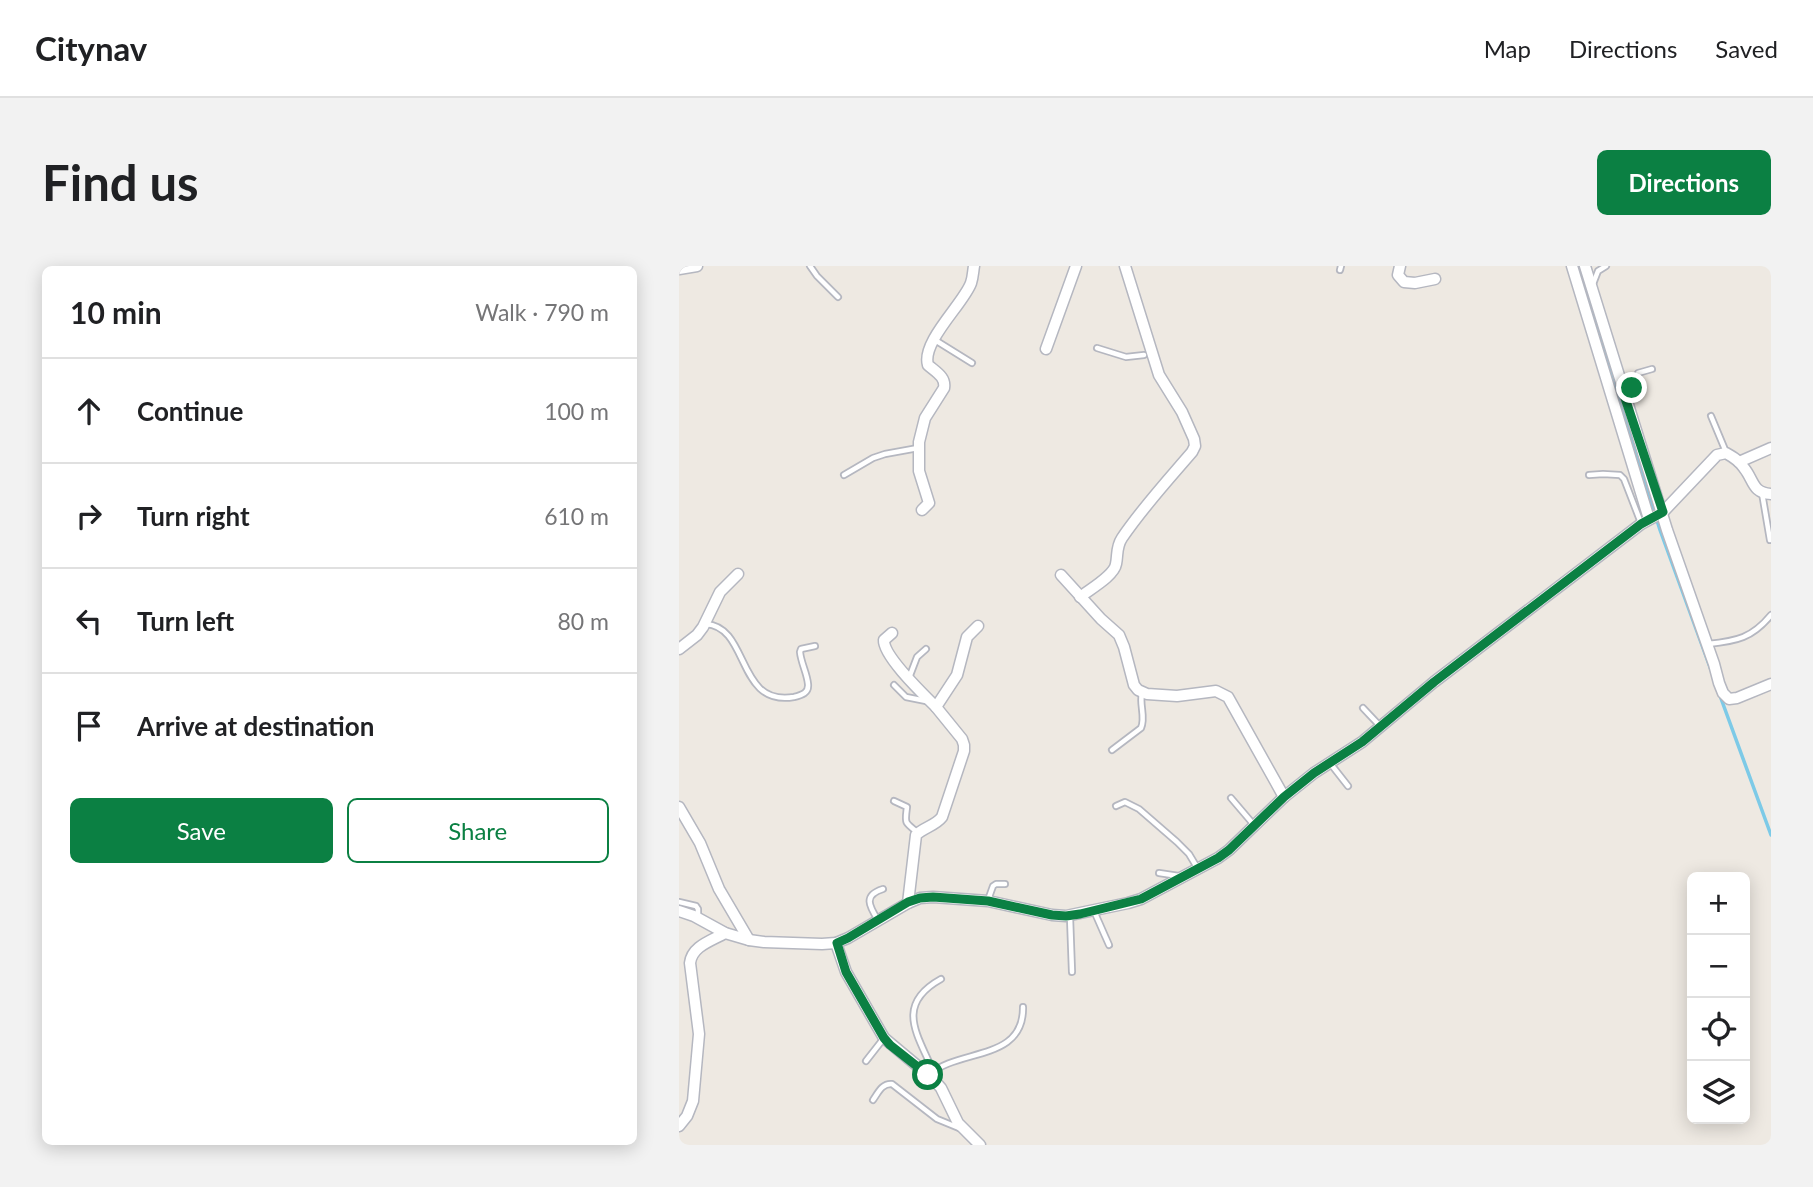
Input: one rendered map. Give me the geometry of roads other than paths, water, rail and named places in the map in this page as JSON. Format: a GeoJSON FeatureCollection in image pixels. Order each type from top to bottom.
{"type":"FeatureCollection","features":[{"type":"Feature","properties":{"kind":"street"},"geometry":{"type":"LineString","coordinates":[[922,510],[929,502],[921,480],[921,429],[945,382],[928,365],[927,355],[947,317],[966,293],[974,266]]}},
{"type":"Feature","properties":{"kind":"street"},"geometry":{"type":"LineString","coordinates":[[1046,349],[1076,266]]}},
{"type":"Feature","properties":{"kind":"street"},"geometry":{"type":"LineString","coordinates":[[1080,597],[1114,569],[1119,542],[1195,446],[1182,412],[1148,354],[1125,266]]}},
{"type":"Feature","properties":{"kind":"street"},"geometry":{"type":"LineString","coordinates":[[1400,266],[1398,275],[1404,282],[1435,279]]}},
{"type":"Feature","properties":{"kind":"street"},"geometry":{"type":"LineString","coordinates":[[1572,266],[1652,517],[1667,530],[1719,683],[1729,699],[1771,684]]}},
{"type":"Feature","properties":{"kind":"street"},"geometry":{"type":"LineString","coordinates":[[1585,266],[1625,398],[1652,517]]}},
{"type":"Feature","properties":{"kind":"street"},"geometry":{"type":"LineString","coordinates":[[1739,462],[1771,448]]}},
{"type":"Feature","properties":{"kind":"street"},"geometry":{"type":"LineString","coordinates":[[679,911],[725,933],[749,940],[822,944],[837,943],[848,938],[908,902],[920,898],[988,901],[1052,915],[1070,916],[1141,899],[1198,870],[1229,850],[1284,797],[1314,773],[1362,742],[1434,682],[1652,517],[1717,455],[1727,453],[1739,462],[1757,490],[1766,493]]}},
{"type":"Feature","properties":{"kind":"street"},"geometry":{"type":"LineString","coordinates":[[679,649],[697,635],[720,592],[738,574]]}},
{"type":"Feature","properties":{"kind":"street"},"geometry":{"type":"LineString","coordinates":[[1061,575],[1119,635],[1134,685],[1142,693],[1177,696],[1216,691],[1228,697],[1284,797]]}},
{"type":"Feature","properties":{"kind":"street"},"geometry":{"type":"LineString","coordinates":[[934,704],[957,675],[967,637],[978,626]]}},
{"type":"Feature","properties":{"kind":"street"},"geometry":{"type":"LineString","coordinates":[[892,633],[884,640],[885,649],[962,739],[964,751],[942,817],[918,833],[915,838],[908,902]]}},
{"type":"Feature","properties":{"kind":"street"},"geometry":{"type":"LineString","coordinates":[[679,807],[700,843],[719,889],[749,940]]}},
{"type":"Feature","properties":{"kind":"street"},"geometry":{"type":"LineString","coordinates":[[679,1126],[693,1101],[699,1034],[689,963],[695,949],[725,933]]}},
{"type":"Feature","properties":{"kind":"street"},"geometry":{"type":"LineString","coordinates":[[837,943],[846,972],[884,1038],[931,1073],[955,1118],[980,1145]]}},
{"type":"Feature","properties":{"kind":"lane"},"geometry":{"type":"LineString","coordinates":[[810,266],[838,297]]}},
{"type":"Feature","properties":{"kind":"lane"},"geometry":{"type":"LineString","coordinates":[[1592,289],[1598,271],[1607,266]]}},
{"type":"Feature","properties":{"kind":"lane"},"geometry":{"type":"LineString","coordinates":[[935,340],[972,363]]}},
{"type":"Feature","properties":{"kind":"lane"},"geometry":{"type":"LineString","coordinates":[[1097,348],[1126,357],[1148,354]]}},
{"type":"Feature","properties":{"kind":"lane"},"geometry":{"type":"LineString","coordinates":[[1625,398],[1638,373],[1652,369]]}},
{"type":"Feature","properties":{"kind":"lane"},"geometry":{"type":"LineString","coordinates":[[1711,416],[1727,453]]}},
{"type":"Feature","properties":{"kind":"lane"},"geometry":{"type":"LineString","coordinates":[[844,475],[873,458],[919,448]]}},
{"type":"Feature","properties":{"kind":"lane"},"geometry":{"type":"LineString","coordinates":[[1589,475],[1620,475],[1652,517]]}},
{"type":"Feature","properties":{"kind":"lane"},"geometry":{"type":"LineString","coordinates":[[1766,493],[1770,540]]}},
{"type":"Feature","properties":{"kind":"lane"},"geometry":{"type":"LineString","coordinates":[[1707,644],[1738,640],[1747,636],[1757,631],[1771,615]]}},
{"type":"Feature","properties":{"kind":"lane"},"geometry":{"type":"LineString","coordinates":[[705,624],[723,630],[753,681],[766,694],[787,698],[804,694],[808,683],[800,652],[801,649],[815,646]]}},
{"type":"Feature","properties":{"kind":"lane"},"geometry":{"type":"LineString","coordinates":[[909,678],[917,657],[926,649]]}},
{"type":"Feature","properties":{"kind":"lane"},"geometry":{"type":"LineString","coordinates":[[894,685],[906,697],[934,704]]}},
{"type":"Feature","properties":{"kind":"lane"},"geometry":{"type":"LineString","coordinates":[[1112,750],[1141,728],[1142,693]]}},
{"type":"Feature","properties":{"kind":"lane"},"geometry":{"type":"LineString","coordinates":[[1363,708],[1381,726]]}},
{"type":"Feature","properties":{"kind":"lane"},"geometry":{"type":"LineString","coordinates":[[1330,763],[1347,786]]}},
{"type":"Feature","properties":{"kind":"lane"},"geometry":{"type":"LineString","coordinates":[[1231,798],[1254,826]]}},
{"type":"Feature","properties":{"kind":"lane"},"geometry":{"type":"LineString","coordinates":[[894,801],[907,807],[906,822],[918,833]]}},
{"type":"Feature","properties":{"kind":"lane"},"geometry":{"type":"LineString","coordinates":[[1116,806],[1125,802],[1139,809],[1189,854],[1198,870]]}},
{"type":"Feature","properties":{"kind":"lane"},"geometry":{"type":"LineString","coordinates":[[1159,873],[1184,877]]}},
{"type":"Feature","properties":{"kind":"lane"},"geometry":{"type":"LineString","coordinates":[[988,901],[993,886],[1005,884]]}},
{"type":"Feature","properties":{"kind":"lane"},"geometry":{"type":"LineString","coordinates":[[878,920],[870,908],[870,899],[876,891],[883,889]]}},
{"type":"Feature","properties":{"kind":"lane"},"geometry":{"type":"LineString","coordinates":[[679,902],[696,906],[698,918]]}},
{"type":"Feature","properties":{"kind":"lane"},"geometry":{"type":"LineString","coordinates":[[1094,911],[1109,945]]}},
{"type":"Feature","properties":{"kind":"lane"},"geometry":{"type":"LineString","coordinates":[[1070,916],[1072,972]]}},
{"type":"Feature","properties":{"kind":"lane"},"geometry":{"type":"LineString","coordinates":[[941,979],[929,987],[918,1000],[913,1019],[915,1034],[931,1073],[944,1065],[1003,1045],[1015,1036],[1019,1029],[1023,1007]]}},
{"type":"Feature","properties":{"kind":"lane"},"geometry":{"type":"LineString","coordinates":[[866,1062],[884,1038]]}},
{"type":"Feature","properties":{"kind":"lane"},"geometry":{"type":"LineString","coordinates":[[873,1100],[882,1087],[892,1084],[937,1119],[966,1131]]}},
{"type":"Feature","properties":{"kind":"waterway"},"geometry":{"type":"LineString","coordinates":[[1578,266],[1660,530],[1711,670]]}},
{"type":"Feature","properties":{"kind":"waterway"},"geometry":{"type":"LineString","coordinates":[[1719,693],[1771,835]]}}]}
